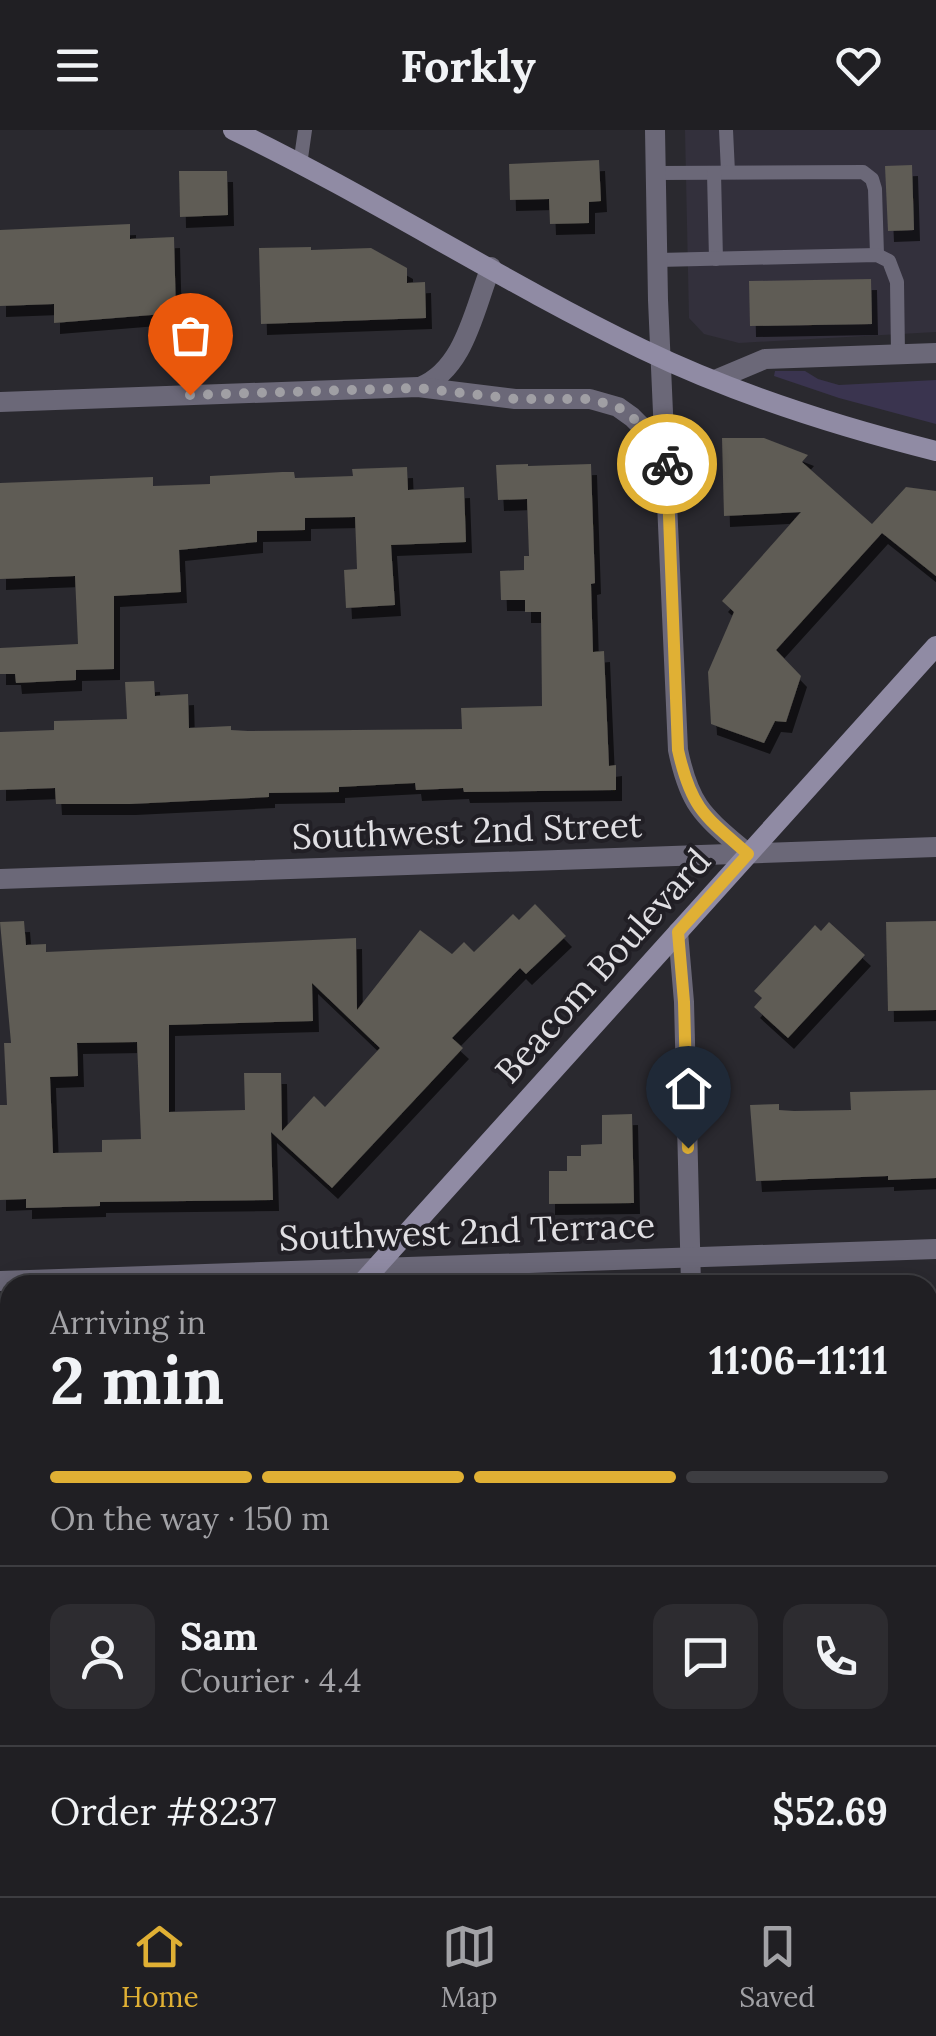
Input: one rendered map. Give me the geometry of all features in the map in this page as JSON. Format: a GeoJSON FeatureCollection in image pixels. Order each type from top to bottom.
{"type":"FeatureCollection","features":[{"type":"Feature","properties":{"kind":"main road"},"geometry":{"type":"LineString","coordinates":[[233,130],[662,358],[809,416],[936,452]]}},
{"type":"Feature","properties":{"kind":"main road","name":"Beacom Boulevard"},"geometry":{"type":"LineString","coordinates":[[369,1275],[936,646]]}},
{"type":"Feature","properties":{"kind":"street"},"geometry":{"type":"LineString","coordinates":[[655,130],[678,750],[686,786],[700,813],[748,854]]}},
{"type":"Feature","properties":{"kind":"street"},"geometry":{"type":"LineString","coordinates":[[418,388],[433,382],[451,365],[490,268]]}},
{"type":"Feature","properties":{"kind":"street"},"geometry":{"type":"LineString","coordinates":[[715,380],[765,359],[936,352]]}},
{"type":"Feature","properties":{"kind":"street"},"geometry":{"type":"LineString","coordinates":[[0,402],[418,388],[516,399],[604,402],[632,417],[667,452]]}},
{"type":"Feature","properties":{"kind":"street","name":"Southwest 2nd Street"},"geometry":{"type":"LineString","coordinates":[[0,879],[936,847]]}},
{"type":"Feature","properties":{"kind":"street"},"geometry":{"type":"LineString","coordinates":[[678,932],[684,1002],[691,1275]]}},
{"type":"Feature","properties":{"kind":"street","name":"Southwest 2nd Terrace"},"geometry":{"type":"LineString","coordinates":[[173,1275],[936,1250]]}},
{"type":"Feature","properties":{"kind":"lane"},"geometry":{"type":"LineString","coordinates":[[300,165],[304,130]]}},
{"type":"Feature","properties":{"kind":"lane"},"geometry":{"type":"LineString","coordinates":[[716,259],[726,130]]}},
{"type":"Feature","properties":{"kind":"lane"},"geometry":{"type":"LineString","coordinates":[[656,173],[862,172],[872,179],[875,189],[877,256]]}},
{"type":"Feature","properties":{"kind":"lane"},"geometry":{"type":"LineString","coordinates":[[658,260],[877,256],[888,262],[897,282],[898,354]]}},
{"type":"Feature","properties":{"kind":"shaded area"},"geometry":{"type":"Polygon","coordinates":[[[685,130],[936,130],[936,332],[739,343],[704,334],[689,318],[685,130]]]}},
{"type":"Feature","properties":{"kind":"shaded area"},"geometry":{"type":"Polygon","coordinates":[[[775,371],[805,371],[839,385],[936,380],[936,424],[839,398],[774,376],[775,371]]]}},
{"type":"Feature","properties":{"kind":"building"},"geometry":{"type":"Polygon","coordinates":[[[599,160],[601,201],[589,202],[589,223],[550,224],[549,199],[510,200],[509,164],[599,160]]]}},
{"type":"Feature","properties":{"kind":"building"},"geometry":{"type":"Polygon","coordinates":[[[912,165],[914,230],[888,231],[885,166],[912,165]]]}},
{"type":"Feature","properties":{"kind":"building"},"geometry":{"type":"Polygon","coordinates":[[[179,171],[227,171],[228,215],[180,217],[179,171]]]}},
{"type":"Feature","properties":{"kind":"building"},"geometry":{"type":"Polygon","coordinates":[[[130,224],[130,239],[174,237],[176,313],[54,323],[54,304],[0,306],[0,230],[130,224]]]}},
{"type":"Feature","properties":{"kind":"building"},"geometry":{"type":"Polygon","coordinates":[[[259,248],[371,248],[407,268],[407,283],[425,282],[426,318],[261,324],[259,248]]]}},
{"type":"Feature","properties":{"kind":"building"},"geometry":{"type":"Polygon","coordinates":[[[871,279],[872,324],[750,326],[749,281],[871,279]]]}},
{"type":"Feature","properties":{"kind":"building"},"geometry":{"type":"Polygon","coordinates":[[[722,438],[764,438],[808,455],[802,462],[872,524],[906,487],[936,491],[936,576],[882,533],[776,650],[801,676],[786,722],[775,721],[764,743],[711,724],[708,672],[734,612],[722,601],[801,512],[724,516],[722,438]]]}},
{"type":"Feature","properties":{"kind":"building"},"geometry":{"type":"Polygon","coordinates":[[[591,464],[593,652],[604,651],[609,766],[616,765],[616,790],[464,792],[463,788],[416,790],[415,783],[339,787],[339,792],[269,793],[269,797],[56,804],[55,788],[0,790],[0,732],[54,730],[54,721],[127,719],[125,682],[154,681],[155,696],[188,694],[189,728],[462,729],[461,708],[542,706],[541,612],[525,612],[525,600],[501,600],[500,571],[524,570],[524,556],[529,556],[527,499],[498,500],[496,465],[591,464]]]}},
{"type":"Feature","properties":{"kind":"building"},"geometry":{"type":"Polygon","coordinates":[[[407,467],[408,490],[464,487],[466,542],[391,545],[395,605],[346,608],[344,570],[357,569],[355,517],[305,518],[305,530],[257,531],[257,542],[179,550],[181,592],[114,596],[114,669],[76,670],[76,680],[16,683],[15,674],[0,674],[0,648],[78,644],[75,576],[0,579],[0,483],[153,477],[153,486],[210,484],[210,476],[294,472],[295,478],[353,476],[352,469],[407,467]]]}},
{"type":"Feature","properties":{"kind":"building"},"geometry":{"type":"Polygon","coordinates":[[[535,904],[566,936],[526,974],[520,968],[452,1038],[463,1048],[332,1188],[271,1132],[273,1200],[100,1202],[100,1206],[26,1208],[26,1199],[0,1200],[0,1105],[7,1105],[4,1043],[11,1043],[0,922],[24,921],[26,945],[46,944],[46,952],[356,938],[357,1010],[420,930],[452,954],[464,942],[474,952],[513,914],[519,920],[535,904]],[[312,983],[313,1021],[169,1025],[169,1112],[245,1110],[244,1073],[281,1073],[282,1131],[314,1096],[325,1107],[380,1048],[312,983]],[[137,1042],[77,1043],[78,1076],[50,1077],[53,1153],[102,1152],[102,1140],[141,1139],[137,1042]]]}},
{"type":"Feature","properties":{"kind":"building"},"geometry":{"type":"Polygon","coordinates":[[[936,921],[936,1010],[888,1011],[886,922],[936,921]]]}},
{"type":"Feature","properties":{"kind":"building"},"geometry":{"type":"Polygon","coordinates":[[[829,922],[865,955],[788,1038],[754,1007],[762,998],[754,991],[815,925],[821,931],[829,922]]]}},
{"type":"Feature","properties":{"kind":"building"},"geometry":{"type":"Polygon","coordinates":[[[936,1090],[936,1178],[756,1181],[750,1105],[779,1104],[779,1110],[794,1111],[851,1110],[850,1092],[936,1090]]]}},
{"type":"Feature","properties":{"kind":"building"},"geometry":{"type":"Polygon","coordinates":[[[632,1114],[634,1203],[549,1204],[549,1171],[567,1171],[567,1156],[581,1156],[581,1145],[602,1144],[602,1115],[632,1114]]]}},
{"type":"Feature","properties":{"kind":"way so far"},"geometry":{"type":"LineString","coordinates":[[190,395],[418,388],[516,399],[590,399],[618,407],[632,417],[667,452],[667,464]]}},
{"type":"Feature","properties":{"kind":"route"},"geometry":{"type":"LineString","coordinates":[[667,464],[678,750],[686,786],[700,813],[748,854],[678,932],[688,1148]]}}]}
